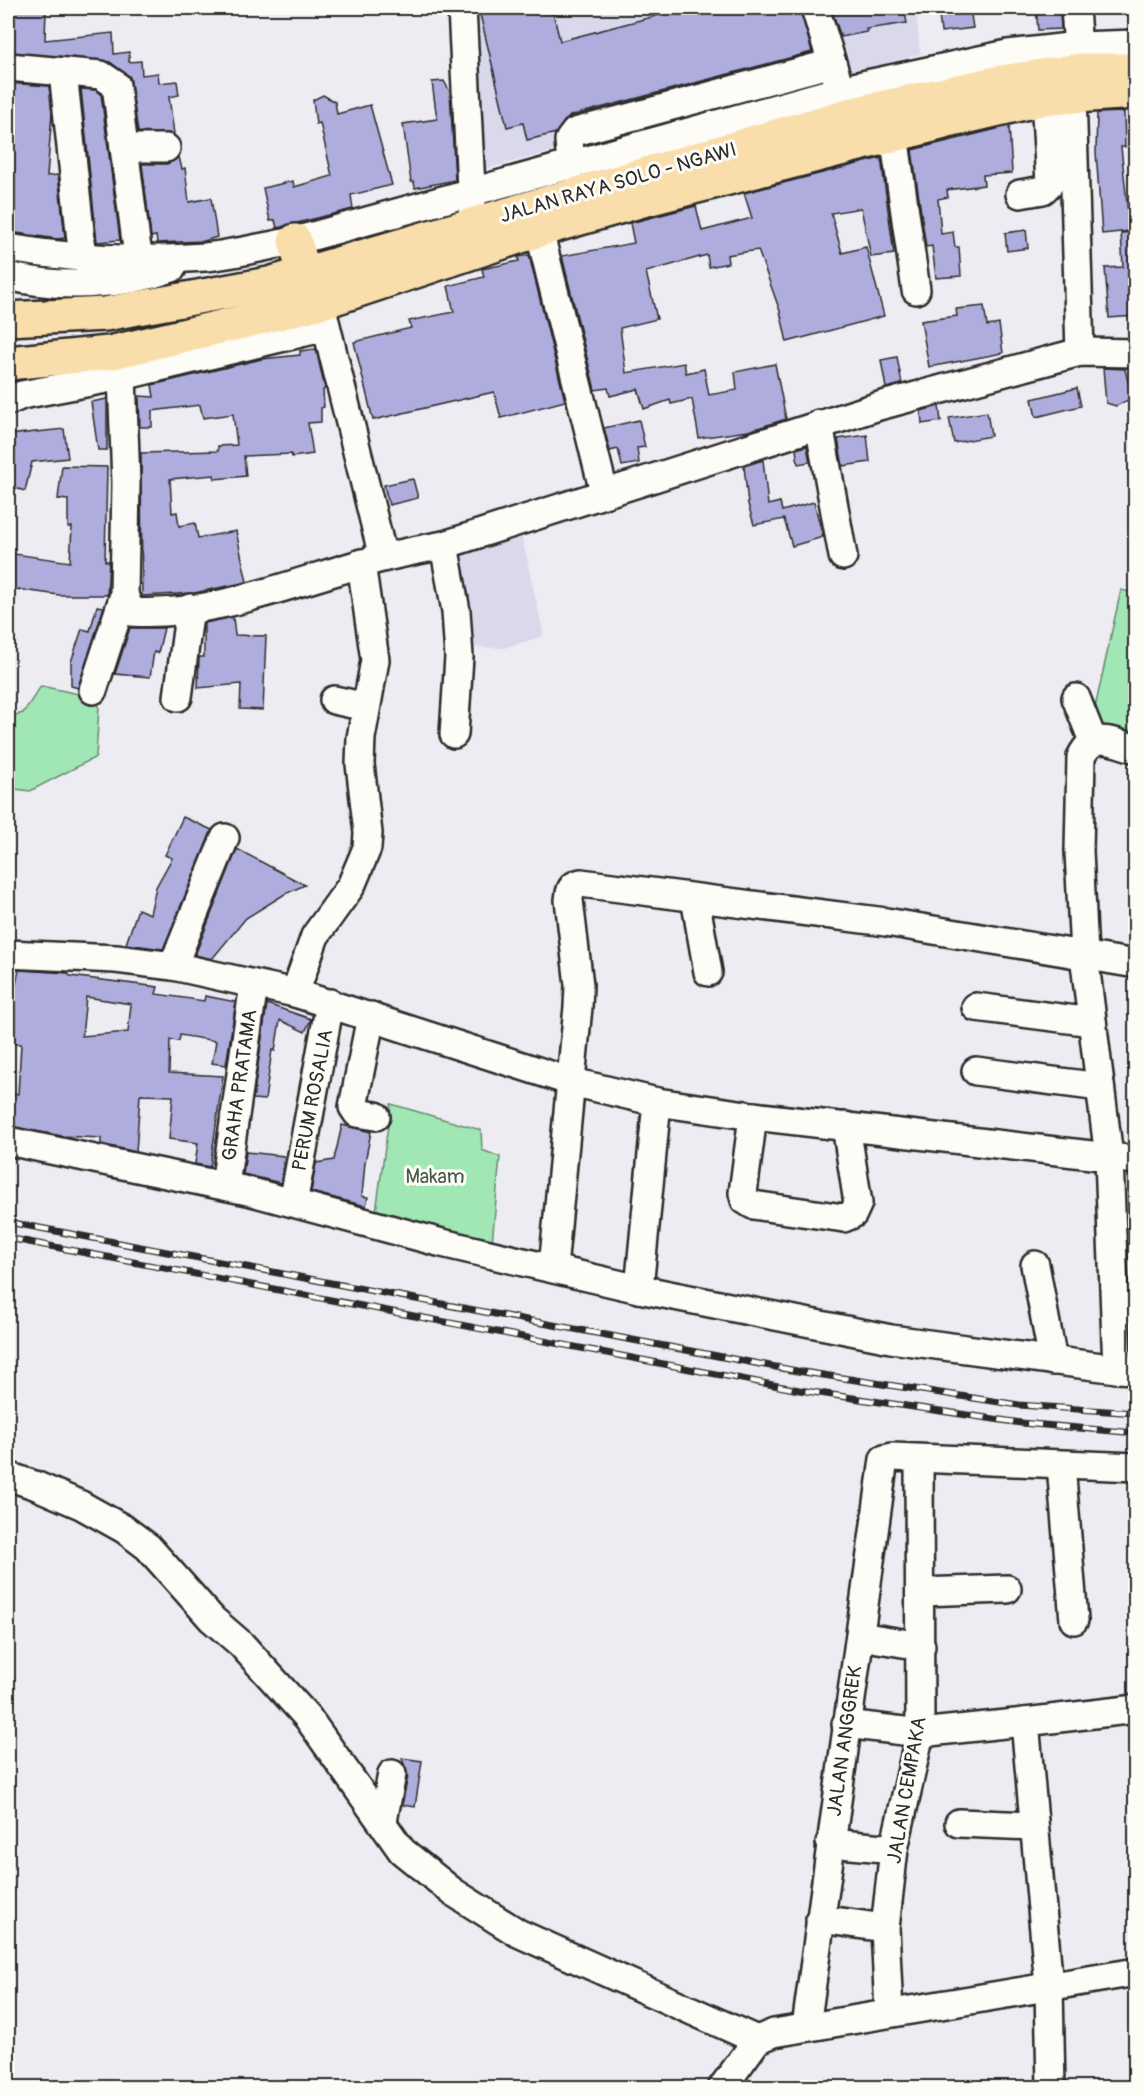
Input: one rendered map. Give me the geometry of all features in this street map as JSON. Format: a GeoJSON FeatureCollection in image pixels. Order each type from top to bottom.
{"type":"FeatureCollection","features":[{"type":"Feature","properties":{"kind":"highway","name":"JALAN RAYA SOLO - NGAWI"},"geometry":{"type":"LineString","coordinates":[[8,319],[105,314],[226,293],[472,225],[748,130],[844,103],[947,80],[1069,77],[1136,70]]}},
{"type":"Feature","properties":{"kind":"highway","name":"JALAN RAYA SOLO - NGAWI"},"geometry":{"type":"LineString","coordinates":[[8,363],[116,365],[323,315],[539,230],[643,200],[894,135],[1069,77],[1136,92]]}},
{"type":"Feature","properties":{"kind":"highway"},"geometry":{"type":"LineString","coordinates":[[295,241],[304,273]]}},
{"type":"Feature","properties":{"kind":"street"},"geometry":{"type":"LineString","coordinates":[[462,8],[472,225]]}},
{"type":"Feature","properties":{"kind":"street"},"geometry":{"type":"LineString","coordinates":[[815,8],[844,103]]}},
{"type":"Feature","properties":{"kind":"street"},"geometry":{"type":"LineString","coordinates":[[1020,194],[1043,190],[1050,183],[1069,77],[1075,8]]}},
{"type":"Feature","properties":{"kind":"street"},"geometry":{"type":"LineString","coordinates":[[1069,77],[1136,44]]}},
{"type":"Feature","properties":{"kind":"street"},"geometry":{"type":"LineString","coordinates":[[571,166],[569,140],[574,132],[832,63]]}},
{"type":"Feature","properties":{"kind":"street"},"geometry":{"type":"LineString","coordinates":[[8,67],[100,75],[116,85],[137,249],[143,258]]}},
{"type":"Feature","properties":{"kind":"street"},"geometry":{"type":"LineString","coordinates":[[63,72],[83,259]]}},
{"type":"Feature","properties":{"kind":"street"},"geometry":{"type":"LineString","coordinates":[[1069,77],[1080,352]]}},
{"type":"Feature","properties":{"kind":"street"},"geometry":{"type":"LineString","coordinates":[[15,278],[45,284],[99,283],[153,274],[205,257],[295,241],[471,191],[571,166],[748,130]]}},
{"type":"Feature","properties":{"kind":"street"},"geometry":{"type":"LineString","coordinates":[[894,135],[916,290]]}},
{"type":"Feature","properties":{"kind":"street"},"geometry":{"type":"LineString","coordinates":[[124,148],[166,148]]}},
{"type":"Feature","properties":{"kind":"street"},"geometry":{"type":"LineString","coordinates":[[539,230],[604,492]]}},
{"type":"Feature","properties":{"kind":"street"},"geometry":{"type":"LineString","coordinates":[[8,248],[83,259],[205,257]]}},
{"type":"Feature","properties":{"kind":"street"},"geometry":{"type":"LineString","coordinates":[[295,993],[315,936],[357,877],[367,848],[368,833],[360,764],[361,738],[375,660],[372,560],[323,315]]}},
{"type":"Feature","properties":{"kind":"street"},"geometry":{"type":"LineString","coordinates":[[124,595],[131,612],[150,613],[237,601],[372,560],[444,545],[819,424],[1080,352],[1136,353]]}},
{"type":"Feature","properties":{"kind":"street"},"geometry":{"type":"LineString","coordinates":[[10,397],[116,365],[126,483],[124,595],[93,690]]}},
{"type":"Feature","properties":{"kind":"street"},"geometry":{"type":"LineString","coordinates":[[819,424],[843,556]]}},
{"type":"Feature","properties":{"kind":"street"},"geometry":{"type":"LineString","coordinates":[[444,545],[456,611],[459,657],[454,734]]}},
{"type":"Feature","properties":{"kind":"street"},"geometry":{"type":"LineString","coordinates":[[178,697],[190,608]]}},
{"type":"Feature","properties":{"kind":"street"},"geometry":{"type":"LineString","coordinates":[[1076,698],[1093,741]]}},
{"type":"Feature","properties":{"kind":"street"},"geometry":{"type":"LineString","coordinates":[[334,700],[366,707]]}},
{"type":"Feature","properties":{"kind":"street"},"geometry":{"type":"LineString","coordinates":[[8,1141],[225,1185],[442,1243],[639,1289],[891,1339],[1126,1370],[1109,1157],[1084,955],[1079,850],[1081,757],[1086,747],[1093,741],[1103,740],[1136,749]]}},
{"type":"Feature","properties":{"kind":"street"},"geometry":{"type":"LineString","coordinates":[[172,966],[225,838]]}},
{"type":"Feature","properties":{"kind":"street"},"geometry":{"type":"LineString","coordinates":[[553,1268],[572,1082],[579,985],[570,911],[571,888],[581,883],[886,922],[1136,964]]}},
{"type":"Feature","properties":{"kind":"street"},"geometry":{"type":"LineString","coordinates":[[694,898],[708,972]]}},
{"type":"Feature","properties":{"kind":"street"},"geometry":{"type":"LineString","coordinates":[[8,954],[116,959],[172,966],[295,993],[572,1082],[657,1102],[753,1116],[1136,1160]]}},
{"type":"Feature","properties":{"kind":"street","name":"GRAHA PRATAMA"},"geometry":{"type":"LineString","coordinates":[[225,1185],[254,984]]}},
{"type":"Feature","properties":{"kind":"street","name":"PERUM ROSALIA"},"geometry":{"type":"LineString","coordinates":[[294,1198],[330,1003]]}},
{"type":"Feature","properties":{"kind":"street"},"geometry":{"type":"LineString","coordinates":[[976,1007],[1092,1022]]}},
{"type":"Feature","properties":{"kind":"street"},"geometry":{"type":"LineString","coordinates":[[370,1016],[353,1107],[357,1113],[376,1116]]}},
{"type":"Feature","properties":{"kind":"street"},"geometry":{"type":"LineString","coordinates":[[976,1071],[1100,1087]]}},
{"type":"Feature","properties":{"kind":"street"},"geometry":{"type":"LineString","coordinates":[[639,1289],[657,1102]]}},
{"type":"Feature","properties":{"kind":"street"},"geometry":{"type":"LineString","coordinates":[[753,1116],[742,1193],[745,1200],[753,1205],[844,1218],[853,1214],[858,1203],[846,1126]]}},
{"type":"Feature","properties":{"kind":"street"},"geometry":{"type":"LineString","coordinates":[[1035,1265],[1053,1361]]}},
{"type":"Feature","properties":{"kind":"street","name":"JALAN ANGGREK"},"geometry":{"type":"LineString","coordinates":[[806,2027],[882,1464],[888,1457],[919,1459]]}},
{"type":"Feature","properties":{"kind":"street"},"geometry":{"type":"LineString","coordinates":[[919,1459],[1136,1467]]}},
{"type":"Feature","properties":{"kind":"street","name":"JALAN CEMPAKA"},"geometry":{"type":"LineString","coordinates":[[889,2013],[885,1928],[894,1849],[920,1733],[919,1459]]}},
{"type":"Feature","properties":{"kind":"street"},"geometry":{"type":"LineString","coordinates":[[1061,1466],[1074,1620]]}},
{"type":"Feature","properties":{"kind":"street"},"geometry":{"type":"LineString","coordinates":[[8,1476],[81,1505],[124,1528],[148,1547],[212,1618],[241,1644],[309,1718],[402,1851],[453,1892],[518,1933],[757,2040]]}},
{"type":"Feature","properties":{"kind":"street"},"geometry":{"type":"LineString","coordinates":[[921,1592],[1007,1589]]}},
{"type":"Feature","properties":{"kind":"street"},"geometry":{"type":"LineString","coordinates":[[860,1636],[921,1646]]}},
{"type":"Feature","properties":{"kind":"street"},"geometry":{"type":"LineString","coordinates":[[846,1724],[920,1733],[1136,1709]]}},
{"type":"Feature","properties":{"kind":"street"},"geometry":{"type":"LineString","coordinates":[[1024,1722],[1049,1986],[1051,2088]]}},
{"type":"Feature","properties":{"kind":"street"},"geometry":{"type":"LineString","coordinates":[[383,1821],[392,1774]]}},
{"type":"Feature","properties":{"kind":"street"},"geometry":{"type":"LineString","coordinates":[[959,1823],[1033,1826]]}},
{"type":"Feature","properties":{"kind":"street"},"geometry":{"type":"LineString","coordinates":[[830,1843],[894,1849]]}},
{"type":"Feature","properties":{"kind":"street"},"geometry":{"type":"LineString","coordinates":[[820,1919],[885,1928]]}},
{"type":"Feature","properties":{"kind":"street"},"geometry":{"type":"LineString","coordinates":[[723,2088],[757,2040],[774,2033],[1136,1972]]}},
{"type":"Feature","properties":{"kind":"shaded area"},"geometry":{"type":"Polygon","coordinates":[[[472,8],[916,8],[920,54],[482,170],[472,8]]]}},
{"type":"Feature","properties":{"kind":"shaded area"},"geometry":{"type":"Polygon","coordinates":[[[520,528],[544,636],[504,648],[464,647],[449,548],[520,528]]]}},
{"type":"Feature","properties":{"kind":"green space"},"geometry":{"type":"Polygon","coordinates":[[[1121,590],[1135,593],[1135,742],[1091,726],[1121,590]]]}},
{"type":"Feature","properties":{"kind":"green space"},"geometry":{"type":"Polygon","coordinates":[[[41,686],[88,696],[99,706],[96,757],[30,791],[8,788],[8,717],[23,713],[41,686]]]}},
{"type":"Feature","properties":{"kind":"green space","name":"Makam"},"geometry":{"type":"Polygon","coordinates":[[[391,1104],[481,1130],[482,1150],[500,1157],[492,1243],[375,1219],[391,1104]]]}},
{"type":"Feature","properties":{"kind":"building"},"geometry":{"type":"Polygon","coordinates":[[[8,8],[46,8],[45,40],[113,33],[114,54],[129,52],[129,62],[141,61],[142,75],[158,73],[159,83],[177,81],[179,95],[169,97],[174,134],[138,132],[130,77],[110,62],[8,52],[8,8]]]}},
{"type":"Feature","properties":{"kind":"building"},"geometry":{"type":"Polygon","coordinates":[[[552,8],[560,41],[686,8],[800,8],[812,52],[570,116],[556,133],[527,140],[523,123],[507,127],[479,10],[552,8]]]}},
{"type":"Feature","properties":{"kind":"building"},"geometry":{"type":"Polygon","coordinates":[[[831,8],[904,8],[907,23],[866,29],[867,32],[841,37],[831,8]]]}},
{"type":"Feature","properties":{"kind":"building"},"geometry":{"type":"Polygon","coordinates":[[[938,8],[970,8],[973,28],[941,32],[938,8]]]}},
{"type":"Feature","properties":{"kind":"building"},"geometry":{"type":"Polygon","coordinates":[[[1036,8],[1060,8],[1061,29],[1038,30],[1036,8]]]}},
{"type":"Feature","properties":{"kind":"building"},"geometry":{"type":"Polygon","coordinates":[[[444,81],[450,92],[455,180],[415,188],[414,182],[411,182],[403,124],[437,119],[432,82],[444,81]]]}},
{"type":"Feature","properties":{"kind":"building"},"geometry":{"type":"Polygon","coordinates":[[[8,83],[49,86],[52,113],[47,176],[58,175],[65,238],[57,239],[10,232],[8,83]]]}},
{"type":"Feature","properties":{"kind":"building"},"geometry":{"type":"Polygon","coordinates":[[[81,89],[96,90],[101,94],[120,240],[97,242],[81,89]]]}},
{"type":"Feature","properties":{"kind":"building"},"geometry":{"type":"Polygon","coordinates":[[[323,95],[335,102],[337,114],[370,105],[392,185],[351,195],[353,209],[277,228],[275,220],[270,221],[263,188],[293,181],[294,187],[332,176],[320,123],[316,124],[313,100],[323,95]]]}},
{"type":"Feature","properties":{"kind":"building"},"geometry":{"type":"Polygon","coordinates":[[[1124,112],[1125,147],[1121,147],[1130,231],[1102,234],[1096,152],[1097,113],[1124,112]]]}},
{"type":"Feature","properties":{"kind":"building"},"geometry":{"type":"Polygon","coordinates":[[[1009,126],[1012,173],[983,175],[984,185],[947,190],[948,197],[938,199],[941,234],[953,232],[955,247],[959,247],[961,276],[936,278],[932,246],[926,247],[912,150],[1009,126]]]}},
{"type":"Feature","properties":{"kind":"building"},"geometry":{"type":"Polygon","coordinates":[[[179,157],[182,169],[185,168],[189,202],[211,198],[217,237],[204,241],[157,243],[156,236],[151,237],[142,164],[167,164],[179,157]]]}},
{"type":"Feature","properties":{"kind":"building"},"geometry":{"type":"Polygon","coordinates":[[[881,158],[894,254],[871,257],[861,208],[831,213],[842,253],[866,247],[884,316],[787,342],[780,311],[758,250],[727,255],[728,263],[709,267],[707,255],[646,272],[657,319],[620,328],[626,373],[684,363],[686,373],[704,369],[709,395],[737,390],[735,372],[775,364],[786,419],[748,431],[699,438],[692,399],[671,404],[670,400],[644,409],[638,389],[610,396],[608,388],[595,390],[562,256],[634,243],[630,223],[696,206],[702,231],[752,218],[744,193],[881,158]]]}},
{"type":"Feature","properties":{"kind":"building"},"geometry":{"type":"Polygon","coordinates":[[[1026,230],[1028,248],[1007,251],[1005,233],[1026,230]]]}},
{"type":"Feature","properties":{"kind":"building"},"geometry":{"type":"Polygon","coordinates":[[[1136,232],[1136,316],[1109,318],[1105,268],[1123,267],[1121,233],[1136,232]]]}},
{"type":"Feature","properties":{"kind":"building"},"geometry":{"type":"Polygon","coordinates":[[[529,255],[565,401],[501,418],[494,392],[373,420],[354,342],[411,328],[409,321],[454,312],[448,286],[484,277],[482,269],[519,261],[518,257],[529,255]]]}},
{"type":"Feature","properties":{"kind":"building"},"geometry":{"type":"Polygon","coordinates":[[[984,306],[987,326],[999,324],[1003,353],[929,367],[921,321],[957,316],[956,309],[984,306]]]}},
{"type":"Feature","properties":{"kind":"building"},"geometry":{"type":"Polygon","coordinates":[[[316,349],[325,389],[323,390],[324,407],[321,408],[321,422],[308,423],[313,454],[292,457],[291,454],[244,456],[246,476],[215,479],[214,475],[170,479],[172,513],[177,512],[179,526],[195,523],[198,538],[236,531],[247,582],[194,593],[142,596],[141,453],[218,451],[218,446],[237,445],[233,414],[203,418],[200,405],[152,411],[152,427],[140,427],[139,396],[154,397],[152,385],[262,359],[300,355],[300,351],[316,349]]]}},
{"type":"Feature","properties":{"kind":"building"},"geometry":{"type":"Polygon","coordinates":[[[897,357],[902,384],[886,388],[881,360],[897,357]]]}},
{"type":"Feature","properties":{"kind":"building"},"geometry":{"type":"Polygon","coordinates":[[[1103,368],[1125,369],[1132,398],[1116,406],[1106,403],[1103,368]]]}},
{"type":"Feature","properties":{"kind":"building"},"geometry":{"type":"Polygon","coordinates":[[[1077,388],[1081,406],[1036,417],[1032,399],[1077,388]]]}},
{"type":"Feature","properties":{"kind":"building"},"geometry":{"type":"Polygon","coordinates":[[[107,399],[107,450],[98,450],[91,402],[107,399]]]}},
{"type":"Feature","properties":{"kind":"building"},"geometry":{"type":"Polygon","coordinates":[[[939,406],[941,421],[922,424],[921,411],[939,406]]]}},
{"type":"Feature","properties":{"kind":"building"},"geometry":{"type":"Polygon","coordinates":[[[987,412],[991,436],[954,443],[949,418],[987,412]]]}},
{"type":"Feature","properties":{"kind":"building"},"geometry":{"type":"Polygon","coordinates":[[[639,420],[645,447],[637,448],[639,463],[622,466],[618,449],[610,451],[604,428],[639,420]]]}},
{"type":"Feature","properties":{"kind":"building"},"geometry":{"type":"Polygon","coordinates":[[[64,429],[68,458],[32,462],[25,491],[8,486],[8,435],[64,429]]]}},
{"type":"Feature","properties":{"kind":"building"},"geometry":{"type":"Polygon","coordinates":[[[867,435],[870,462],[843,466],[838,439],[867,435]]]}},
{"type":"Feature","properties":{"kind":"building"},"geometry":{"type":"Polygon","coordinates":[[[807,446],[810,462],[798,464],[796,449],[807,446]]]}},
{"type":"Feature","properties":{"kind":"building"},"geometry":{"type":"Polygon","coordinates":[[[763,460],[768,505],[780,502],[782,511],[814,502],[823,537],[792,546],[784,519],[754,525],[748,504],[744,466],[763,460]]]}},
{"type":"Feature","properties":{"kind":"building"},"geometry":{"type":"Polygon","coordinates":[[[62,466],[107,467],[105,561],[109,561],[107,595],[59,595],[8,588],[8,553],[70,562],[72,527],[68,527],[68,500],[58,499],[62,466]]]}},
{"type":"Feature","properties":{"kind":"building"},"geometry":{"type":"Polygon","coordinates":[[[413,479],[418,498],[389,505],[384,485],[413,479]]]}},
{"type":"Feature","properties":{"kind":"building"},"geometry":{"type":"Polygon","coordinates":[[[97,606],[104,607],[78,688],[71,686],[71,662],[82,629],[90,631],[97,606]]]}},
{"type":"Feature","properties":{"kind":"building"},"geometry":{"type":"Polygon","coordinates":[[[233,617],[235,635],[266,636],[263,710],[240,709],[241,684],[198,688],[199,657],[204,657],[204,623],[233,617]]]}},
{"type":"Feature","properties":{"kind":"building"},"geometry":{"type":"Polygon","coordinates":[[[130,628],[164,628],[158,653],[154,652],[150,677],[115,674],[130,628]]]}},
{"type":"Feature","properties":{"kind":"building"},"geometry":{"type":"Polygon","coordinates":[[[183,817],[212,830],[163,949],[126,944],[138,909],[150,914],[156,887],[172,858],[165,855],[183,817]]]}},
{"type":"Feature","properties":{"kind":"building"},"geometry":{"type":"Polygon","coordinates":[[[237,849],[305,885],[285,894],[246,918],[212,959],[195,955],[237,849]]]}},
{"type":"Feature","properties":{"kind":"building"},"geometry":{"type":"Polygon","coordinates":[[[19,970],[68,973],[70,976],[158,987],[156,994],[204,1001],[205,996],[236,1002],[226,1065],[212,1063],[216,1041],[180,1035],[179,1041],[170,1040],[169,1073],[223,1076],[210,1167],[195,1164],[198,1143],[169,1139],[173,1096],[140,1095],[136,1152],[101,1144],[101,1138],[62,1136],[8,1126],[8,1093],[18,1094],[21,1044],[8,1044],[8,982],[16,984],[19,970]],[[86,997],[82,1036],[128,1032],[131,1004],[86,997]]]}},
{"type":"Feature","properties":{"kind":"building"},"geometry":{"type":"Polygon","coordinates":[[[267,1004],[311,1019],[305,1032],[280,1020],[275,1051],[272,1050],[265,1100],[253,1099],[267,1004]]]}},
{"type":"Feature","properties":{"kind":"building"},"geometry":{"type":"Polygon","coordinates":[[[342,1125],[371,1132],[362,1196],[368,1197],[366,1206],[311,1192],[316,1163],[334,1160],[342,1125]]]}},
{"type":"Feature","properties":{"kind":"building"},"geometry":{"type":"Polygon","coordinates":[[[246,1152],[284,1156],[281,1183],[243,1174],[246,1152]]]}},
{"type":"Feature","properties":{"kind":"building"},"geometry":{"type":"Polygon","coordinates":[[[402,1758],[422,1761],[415,1807],[402,1805],[408,1776],[402,1758]]]}},
{"type":"Feature","properties":{"kind":"railway"},"geometry":{"type":"LineString","coordinates":[[8,1222],[797,1371],[1019,1405],[1136,1413]]}},
{"type":"Feature","properties":{"kind":"railway"},"geometry":{"type":"LineString","coordinates":[[8,1238],[799,1390],[1021,1423],[1136,1433]]}}]}
